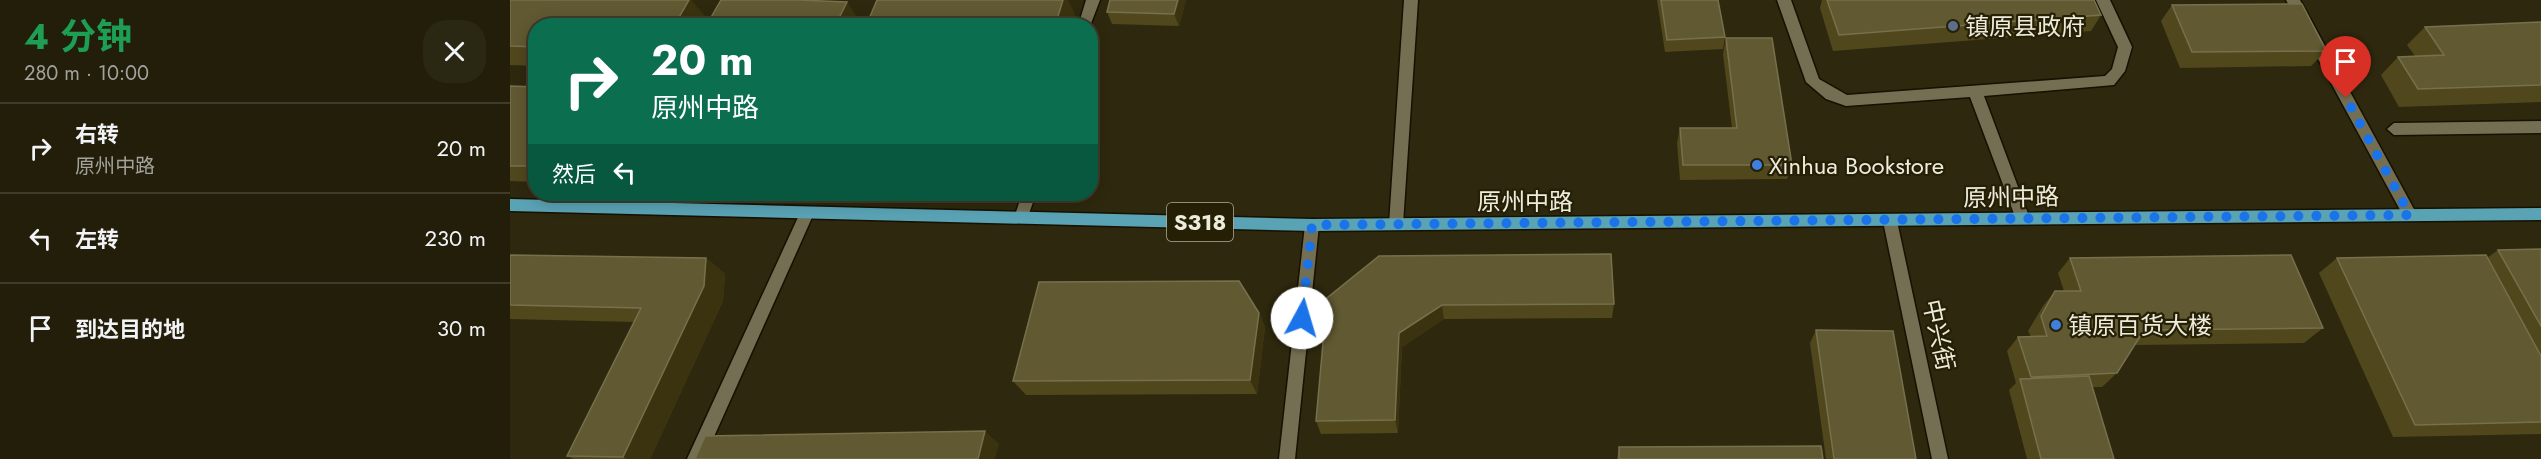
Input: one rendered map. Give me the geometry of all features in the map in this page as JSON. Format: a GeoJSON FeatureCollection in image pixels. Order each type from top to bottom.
{"type":"FeatureCollection","features":[{"type":"Feature","properties":{"kind":"main road","name":"原州中路"},"geometry":{"type":"LineString","coordinates":[[510,206],[1312,225],[2541,214]]}},
{"type":"Feature","properties":{"kind":"street"},"geometry":{"type":"LineString","coordinates":[[1087,18],[1093,0]]}},
{"type":"Feature","properties":{"kind":"street"},"geometry":{"type":"LineString","coordinates":[[1396,225],[1411,0]]}},
{"type":"Feature","properties":{"kind":"street"},"geometry":{"type":"LineString","coordinates":[[1784,0],[1813,82],[1831,95],[1846,101],[2109,81],[2118,71],[2125,47],[2103,0]]}},
{"type":"Feature","properties":{"kind":"street"},"geometry":{"type":"LineString","coordinates":[[2293,0],[2410,215]]}},
{"type":"Feature","properties":{"kind":"street"},"geometry":{"type":"LineString","coordinates":[[1975,91],[2023,219]]}},
{"type":"Feature","properties":{"kind":"street"},"geometry":{"type":"LineString","coordinates":[[2394,129],[2541,127]]}},
{"type":"Feature","properties":{"kind":"street"},"geometry":{"type":"LineString","coordinates":[[611,208],[615,201]]}},
{"type":"Feature","properties":{"kind":"street"},"geometry":{"type":"LineString","coordinates":[[1021,218],[1027,201]]}},
{"type":"Feature","properties":{"kind":"street"},"geometry":{"type":"LineString","coordinates":[[695,459],[807,213]]}},
{"type":"Feature","properties":{"kind":"street","name":"中兴街"},"geometry":{"type":"LineString","coordinates":[[1890,221],[1940,459]]}},
{"type":"Feature","properties":{"kind":"street"},"geometry":{"type":"LineString","coordinates":[[1287,459],[1312,225]]}},
{"type":"Feature","properties":{"kind":"building"},"geometry":{"type":"Polygon","coordinates":[[[510,0],[689,0],[679,18],[528,18],[528,47],[510,46],[510,0]]]}},
{"type":"Feature","properties":{"kind":"building"},"geometry":{"type":"Polygon","coordinates":[[[721,0],[847,2],[839,18],[711,18],[721,0]]]}},
{"type":"Feature","properties":{"kind":"building"},"geometry":{"type":"Polygon","coordinates":[[[877,0],[1063,0],[1057,18],[869,18],[877,0]]]}},
{"type":"Feature","properties":{"kind":"building"},"geometry":{"type":"Polygon","coordinates":[[[1110,0],[1178,0],[1174,14],[1107,12],[1110,0]]]}},
{"type":"Feature","properties":{"kind":"building"},"geometry":{"type":"Polygon","coordinates":[[[1661,0],[1718,0],[1725,37],[1667,40],[1661,0]]]}},
{"type":"Feature","properties":{"kind":"building"},"geometry":{"type":"Polygon","coordinates":[[[1827,0],[2094,0],[2101,15],[1839,35],[1827,0]]]}},
{"type":"Feature","properties":{"kind":"building"},"geometry":{"type":"Polygon","coordinates":[[[2302,4],[2326,51],[2192,52],[2172,5],[2302,4]]]}},
{"type":"Feature","properties":{"kind":"building"},"geometry":{"type":"Polygon","coordinates":[[[2541,22],[2541,85],[2418,89],[2398,57],[2444,55],[2425,27],[2541,22]]]}},
{"type":"Feature","properties":{"kind":"building"},"geometry":{"type":"Polygon","coordinates":[[[1726,38],[1772,38],[1792,165],[1683,165],[1680,128],[1737,128],[1726,38]]]}},
{"type":"Feature","properties":{"kind":"building"},"geometry":{"type":"Polygon","coordinates":[[[510,86],[528,87],[528,166],[510,166],[510,86]]]}},
{"type":"Feature","properties":{"kind":"building"},"geometry":{"type":"Polygon","coordinates":[[[2541,249],[2541,326],[2498,250],[2541,249]]]}},
{"type":"Feature","properties":{"kind":"building"},"geometry":{"type":"Polygon","coordinates":[[[1611,254],[1614,304],[1442,305],[1399,333],[1395,420],[1316,421],[1327,298],[1379,256],[1611,254]]]}},
{"type":"Feature","properties":{"kind":"building"},"geometry":{"type":"Polygon","coordinates":[[[510,255],[706,258],[704,286],[623,457],[567,456],[641,308],[510,305],[510,255]]]}},
{"type":"Feature","properties":{"kind":"building"},"geometry":{"type":"Polygon","coordinates":[[[2291,255],[2323,328],[2144,330],[2117,373],[2031,377],[2018,337],[2047,336],[2041,316],[2055,291],[2081,291],[2070,258],[2291,255]]]}},
{"type":"Feature","properties":{"kind":"building"},"geometry":{"type":"Polygon","coordinates":[[[2486,255],[2541,356],[2541,422],[2415,425],[2337,258],[2486,255]]]}},
{"type":"Feature","properties":{"kind":"building"},"geometry":{"type":"Polygon","coordinates":[[[1239,281],[1259,313],[1250,380],[1013,381],[1039,282],[1239,281]]]}},
{"type":"Feature","properties":{"kind":"building"},"geometry":{"type":"Polygon","coordinates":[[[1816,330],[1893,331],[1916,459],[1834,459],[1816,330]]]}},
{"type":"Feature","properties":{"kind":"building"},"geometry":{"type":"Polygon","coordinates":[[[2089,376],[2114,459],[2041,459],[2020,379],[2089,376]]]}},
{"type":"Feature","properties":{"kind":"building"},"geometry":{"type":"Polygon","coordinates":[[[985,431],[978,459],[695,459],[705,436],[985,431]]]}},
{"type":"Feature","properties":{"kind":"building"},"geometry":{"type":"Polygon","coordinates":[[[1821,446],[1823,459],[1619,459],[1619,447],[1821,446]]]}},
{"type":"Feature","properties":{"kind":"place","name":"镇原县政府"},"geometry":{"type":"Point","coordinates":[1953,26]}},
{"type":"Feature","properties":{"kind":"place","name":"Xinhua Bookstore"},"geometry":{"type":"Point","coordinates":[1757,165]}},
{"type":"Feature","properties":{"kind":"place","name":"镇原百货大楼"},"geometry":{"type":"Point","coordinates":[2056,325]}},
{"type":"Feature","properties":{"kind":"route"},"geometry":{"type":"LineString","coordinates":[[1302,318],[1312,225],[2410,215],[2346,98]]}}]}
